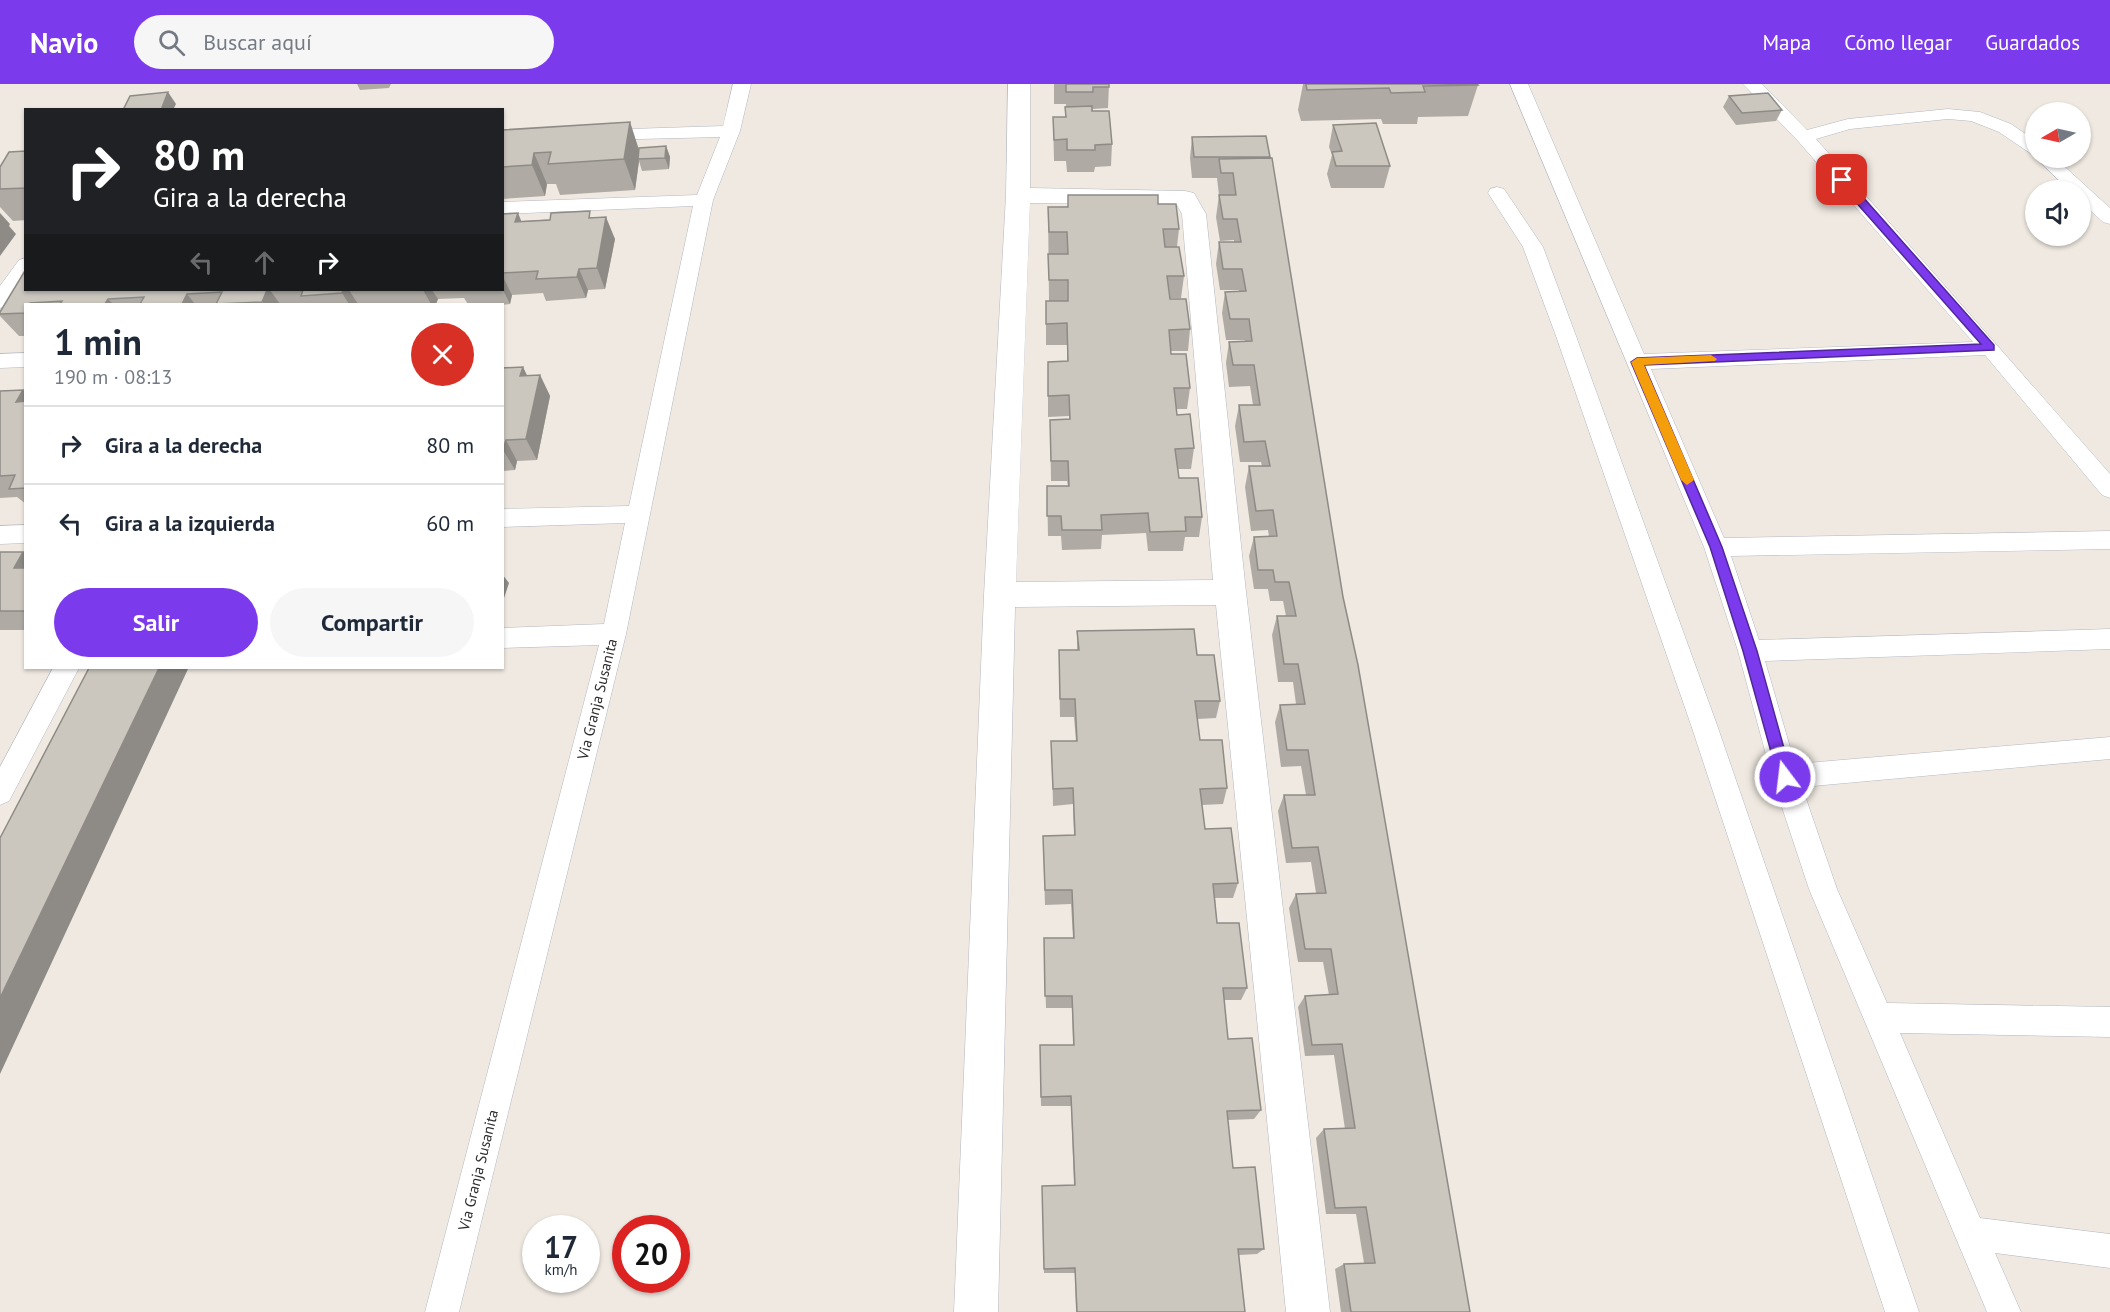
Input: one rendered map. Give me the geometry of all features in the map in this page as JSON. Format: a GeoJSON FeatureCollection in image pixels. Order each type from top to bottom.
{"type":"FeatureCollection","features":[{"type":"Feature","properties":{"kind":"street"},"geometry":{"type":"LineString","coordinates":[[976,1312],[1000,595],[1017,195],[1019,84]]}},
{"type":"Feature","properties":{"kind":"street"},"geometry":{"type":"LineString","coordinates":[[1017,195],[1185,198],[1194,214],[1230,592],[1308,1312]]}},
{"type":"Feature","properties":{"kind":"street"},"geometry":{"type":"LineString","coordinates":[[1000,595],[1230,592]]}},
{"type":"Feature","properties":{"kind":"lane","name":"Via Granja Susanita"},"geometry":{"type":"LineString","coordinates":[[442,1312],[614,634],[704,200],[731,131],[742,84]]}},
{"type":"Feature","properties":{"kind":"lane"},"geometry":{"type":"LineString","coordinates":[[1519,84],[1716,547],[1750,651],[1785,777],[1823,889],[2004,1312]]}},
{"type":"Feature","properties":{"kind":"lane"},"geometry":{"type":"LineString","coordinates":[[1752,84],[1804,137],[1990,348],[2110,489]]}},
{"type":"Feature","properties":{"kind":"lane"},"geometry":{"type":"LineString","coordinates":[[1804,137],[1848,124],[1948,114],[1974,116],[2005,128],[2025,142]]}},
{"type":"Feature","properties":{"kind":"lane"},"geometry":{"type":"LineString","coordinates":[[582,136],[731,131]]}},
{"type":"Feature","properties":{"kind":"lane"},"geometry":{"type":"LineString","coordinates":[[2056,168],[2110,218]]}},
{"type":"Feature","properties":{"kind":"lane"},"geometry":{"type":"LineString","coordinates":[[1497,193],[1533,247],[1566,336],[1704,725],[1902,1312]]}},
{"type":"Feature","properties":{"kind":"lane"},"geometry":{"type":"LineString","coordinates":[[504,208],[704,200]]}},
{"type":"Feature","properties":{"kind":"lane"},"geometry":{"type":"LineString","coordinates":[[0,302],[24,267]]}},
{"type":"Feature","properties":{"kind":"lane"},"geometry":{"type":"LineString","coordinates":[[1637,362],[1990,348]]}},
{"type":"Feature","properties":{"kind":"lane"},"geometry":{"type":"LineString","coordinates":[[0,361],[24,360]]}},
{"type":"Feature","properties":{"kind":"lane"},"geometry":{"type":"LineString","coordinates":[[504,518],[640,514]]}},
{"type":"Feature","properties":{"kind":"lane"},"geometry":{"type":"LineString","coordinates":[[0,535],[24,534]]}},
{"type":"Feature","properties":{"kind":"lane"},"geometry":{"type":"LineString","coordinates":[[1716,547],[2110,540]]}},
{"type":"Feature","properties":{"kind":"lane"},"geometry":{"type":"LineString","coordinates":[[504,638],[614,634]]}},
{"type":"Feature","properties":{"kind":"lane"},"geometry":{"type":"LineString","coordinates":[[1750,651],[2110,639]]}},
{"type":"Feature","properties":{"kind":"lane"},"geometry":{"type":"LineString","coordinates":[[0,793],[65,669]]}},
{"type":"Feature","properties":{"kind":"lane"},"geometry":{"type":"LineString","coordinates":[[1785,777],[2110,748]]}},
{"type":"Feature","properties":{"kind":"lane"},"geometry":{"type":"LineString","coordinates":[[1878,1018],[2110,1022]]}},
{"type":"Feature","properties":{"kind":"lane"},"geometry":{"type":"LineString","coordinates":[[1970,1233],[2110,1251]]}},
{"type":"Feature","properties":{"kind":"building"},"geometry":{"type":"Polygon","coordinates":[[[1066,84],[1109,84],[1109,87],[1093,87],[1093,92],[1066,92],[1066,84]]]}},
{"type":"Feature","properties":{"kind":"building"},"geometry":{"type":"Polygon","coordinates":[[[1306,84],[1478,85],[1423,86],[1425,92],[1391,93],[1389,88],[1307,90],[1306,84]]]}},
{"type":"Feature","properties":{"kind":"building"},"geometry":{"type":"Polygon","coordinates":[[[168,92],[162,108],[124,108],[130,96],[168,92]]]}},
{"type":"Feature","properties":{"kind":"building"},"geometry":{"type":"Polygon","coordinates":[[[1768,93],[1782,110],[1742,113],[1729,96],[1768,93]]]}},
{"type":"Feature","properties":{"kind":"building"},"geometry":{"type":"Polygon","coordinates":[[[1092,106],[1092,111],[1109,111],[1112,144],[1095,145],[1095,150],[1067,150],[1067,139],[1054,140],[1053,117],[1066,117],[1065,107],[1092,106]]]}},
{"type":"Feature","properties":{"kind":"building"},"geometry":{"type":"Polygon","coordinates":[[[630,122],[624,159],[548,164],[551,152],[534,153],[532,165],[504,167],[504,130],[630,122]]]}},
{"type":"Feature","properties":{"kind":"building"},"geometry":{"type":"Polygon","coordinates":[[[1376,123],[1390,166],[1336,166],[1332,152],[1342,151],[1333,125],[1376,123]]]}},
{"type":"Feature","properties":{"kind":"building"},"geometry":{"type":"Polygon","coordinates":[[[1266,136],[1270,157],[1194,157],[1192,137],[1266,136]]]}},
{"type":"Feature","properties":{"kind":"building"},"geometry":{"type":"Polygon","coordinates":[[[666,146],[665,158],[638,159],[639,148],[666,146]]]}},
{"type":"Feature","properties":{"kind":"building"},"geometry":{"type":"Polygon","coordinates":[[[24,151],[24,188],[0,189],[0,167],[9,152],[24,151]]]}},
{"type":"Feature","properties":{"kind":"building"},"geometry":{"type":"Polygon","coordinates":[[[1272,158],[1343,597],[1358,665],[1470,1312],[1351,1312],[1344,1264],[1375,1263],[1366,1207],[1335,1208],[1324,1129],[1355,1128],[1342,1044],[1312,1045],[1305,996],[1338,994],[1331,949],[1305,949],[1296,894],[1326,893],[1318,847],[1292,848],[1284,795],[1315,795],[1308,750],[1287,750],[1280,705],[1305,704],[1298,664],[1284,664],[1277,616],[1296,616],[1289,582],[1275,582],[1273,570],[1258,570],[1254,537],[1277,536],[1273,510],[1256,511],[1249,466],[1270,466],[1265,441],[1244,442],[1239,405],[1260,405],[1254,365],[1233,365],[1229,342],[1252,341],[1249,319],[1230,319],[1225,292],[1246,291],[1242,269],[1223,269],[1219,242],[1241,242],[1237,219],[1223,219],[1219,195],[1236,195],[1233,173],[1221,173],[1219,159],[1272,158]]]}},
{"type":"Feature","properties":{"kind":"building"},"geometry":{"type":"Polygon","coordinates":[[[1068,195],[1158,195],[1158,204],[1176,204],[1179,229],[1163,229],[1165,247],[1179,247],[1184,276],[1167,276],[1170,299],[1186,299],[1190,329],[1169,330],[1171,354],[1186,354],[1190,388],[1174,388],[1177,415],[1190,414],[1194,448],[1175,449],[1179,478],[1198,478],[1202,517],[1185,517],[1186,531],[1150,532],[1148,513],[1101,515],[1102,530],[1062,530],[1061,516],[1047,516],[1047,486],[1069,486],[1068,461],[1051,461],[1050,420],[1070,419],[1069,395],[1048,396],[1048,362],[1068,361],[1067,323],[1046,324],[1046,301],[1068,301],[1068,280],[1049,280],[1048,254],[1068,254],[1067,232],[1049,232],[1048,207],[1068,207],[1068,195]]]}},
{"type":"Feature","properties":{"kind":"building"},"geometry":{"type":"Polygon","coordinates":[[[590,211],[589,218],[606,217],[597,268],[579,269],[577,277],[536,279],[538,271],[504,273],[504,214],[518,213],[515,222],[550,220],[551,213],[590,211]]]}},
{"type":"Feature","properties":{"kind":"building"},"geometry":{"type":"Polygon","coordinates":[[[24,272],[24,291],[267,291],[262,302],[216,303],[222,292],[187,294],[182,303],[141,303],[144,297],[108,299],[106,303],[61,303],[62,301],[24,303],[24,313],[0,314],[24,272]]]}},
{"type":"Feature","properties":{"kind":"building"},"geometry":{"type":"Polygon","coordinates":[[[303,291],[343,291],[342,293],[301,296],[303,291]]]}},
{"type":"Feature","properties":{"kind":"building"},"geometry":{"type":"Polygon","coordinates":[[[523,367],[520,376],[540,375],[526,439],[506,440],[504,447],[504,368],[523,367]]]}},
{"type":"Feature","properties":{"kind":"building"},"geometry":{"type":"Polygon","coordinates":[[[23,390],[16,402],[24,401],[24,488],[9,489],[15,475],[0,476],[0,391],[23,390]]]}},
{"type":"Feature","properties":{"kind":"building"},"geometry":{"type":"Polygon","coordinates":[[[0,552],[23,552],[14,568],[24,568],[24,611],[0,611],[0,552]]]}},
{"type":"Feature","properties":{"kind":"building"},"geometry":{"type":"Polygon","coordinates":[[[1194,629],[1197,655],[1214,655],[1220,701],[1195,701],[1200,740],[1222,740],[1227,788],[1200,789],[1205,829],[1231,828],[1238,883],[1213,884],[1217,923],[1239,923],[1247,988],[1223,988],[1228,1039],[1252,1038],[1261,1110],[1227,1111],[1233,1168],[1255,1167],[1264,1249],[1238,1249],[1245,1312],[1077,1312],[1075,1268],[1044,1269],[1042,1186],[1075,1185],[1071,1096],[1041,1097],[1040,1045],[1074,1045],[1072,996],[1045,996],[1044,938],[1074,938],[1072,890],[1045,890],[1043,836],[1075,835],[1073,788],[1053,789],[1051,741],[1077,741],[1075,699],[1060,699],[1059,650],[1079,650],[1077,631],[1194,629]]]}},
{"type":"Feature","properties":{"kind":"building"},"geometry":{"type":"Polygon","coordinates":[[[88,669],[159,669],[0,998],[0,838],[88,669]]]}},
{"type":"Feature","properties":{"kind":"slow traffic"},"geometry":{"type":"LineString","coordinates":[[1687,480],[1637,362],[1711,359]]}},
{"type":"Feature","properties":{"kind":"route"},"geometry":{"type":"LineString","coordinates":[[1785,777],[1750,651],[1716,547],[1637,362],[1990,348],[1842,180]]}}]}
